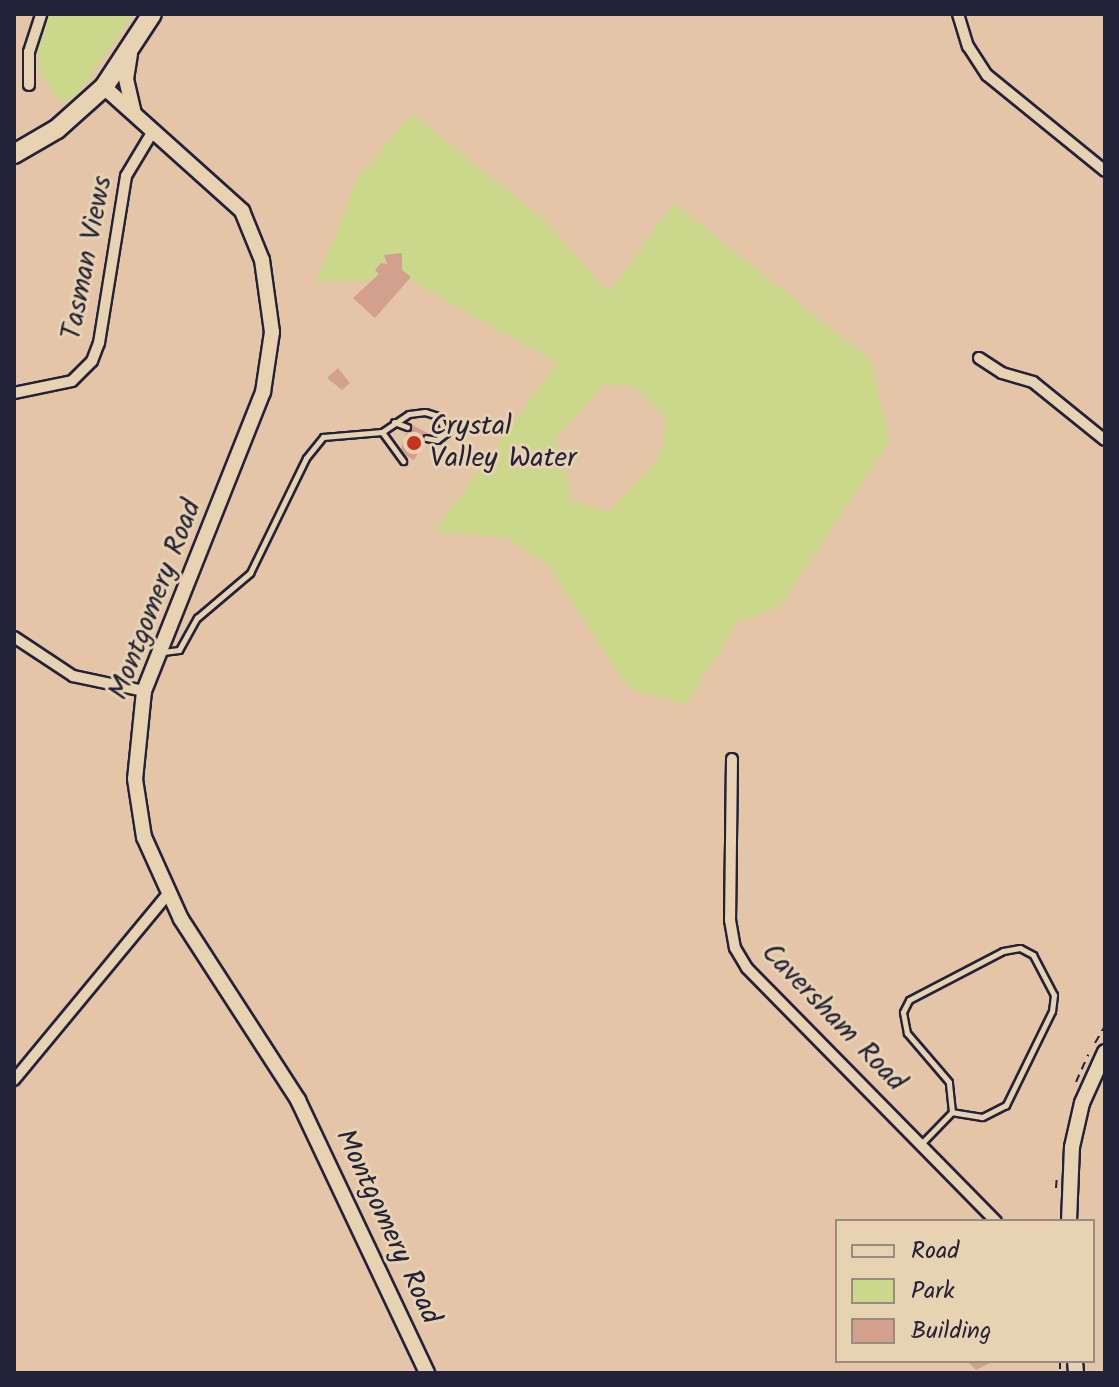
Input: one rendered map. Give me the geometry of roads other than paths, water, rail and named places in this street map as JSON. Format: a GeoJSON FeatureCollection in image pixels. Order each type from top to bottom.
{"type":"FeatureCollection","features":[{"type":"Feature","properties":{"kind":"highway"},"geometry":{"type":"LineString","coordinates":[[14,154],[57,129],[104,87],[130,54],[152,14]]}},
{"type":"Feature","properties":{"kind":"street"},"geometry":{"type":"LineString","coordinates":[[29,85],[29,52],[41,14]]}},
{"type":"Feature","properties":{"kind":"street"},"geometry":{"type":"LineString","coordinates":[[958,14],[968,46],[987,75],[1105,171]]}},
{"type":"Feature","properties":{"kind":"street"},"geometry":{"type":"LineString","coordinates":[[130,54],[126,79],[135,115]]}},
{"type":"Feature","properties":{"kind":"street","name":"Montgomery Road"},"geometry":{"type":"LineString","coordinates":[[104,87],[242,211],[264,268],[272,332],[263,392],[144,691],[135,750],[138,809],[149,855],[167,895],[298,1100],[427,1373]]}},
{"type":"Feature","properties":{"kind":"street","name":"Tasman Views"},"geometry":{"type":"LineString","coordinates":[[14,393],[72,381],[92,361],[103,323],[126,176],[153,131]]}},
{"type":"Feature","properties":{"kind":"street"},"geometry":{"type":"LineString","coordinates":[[979,358],[993,370],[1033,382],[1105,440]]}},
{"type":"Feature","properties":{"kind":"street"},"geometry":{"type":"LineString","coordinates":[[14,637],[73,676],[144,691]]}},
{"type":"Feature","properties":{"kind":"street","name":"Caversham Road"},"geometry":{"type":"LineString","coordinates":[[732,759],[730,920],[735,948],[747,968],[994,1219]]}},
{"type":"Feature","properties":{"kind":"street"},"geometry":{"type":"LineString","coordinates":[[14,1080],[167,895]]}},
{"type":"Feature","properties":{"kind":"street"},"geometry":{"type":"LineString","coordinates":[[1069,1219],[1072,1147],[1082,1103],[1105,1052]]}},
{"type":"Feature","properties":{"kind":"lane"},"geometry":{"type":"LineString","coordinates":[[158,653],[179,650],[197,618],[250,573],[306,458],[323,437],[382,432],[409,414],[438,416],[446,433],[437,440],[426,438]]}},
{"type":"Feature","properties":{"kind":"lane"},"geometry":{"type":"LineString","coordinates":[[394,422],[407,427]]}},
{"type":"Feature","properties":{"kind":"lane"},"geometry":{"type":"LineString","coordinates":[[382,432],[403,461]]}},
{"type":"Feature","properties":{"kind":"lane"},"geometry":{"type":"LineString","coordinates":[[922,1143],[952,1112],[949,1082],[907,1033],[903,1012],[909,1000],[1003,951],[1020,948],[1033,955],[1054,995],[1052,1011],[1006,1105],[982,1117],[952,1112]]}},
{"type":"Feature","properties":{"kind":"place","name":"Crystal Valley Water"},"geometry":{"type":"Point","coordinates":[414,443]}}]}
